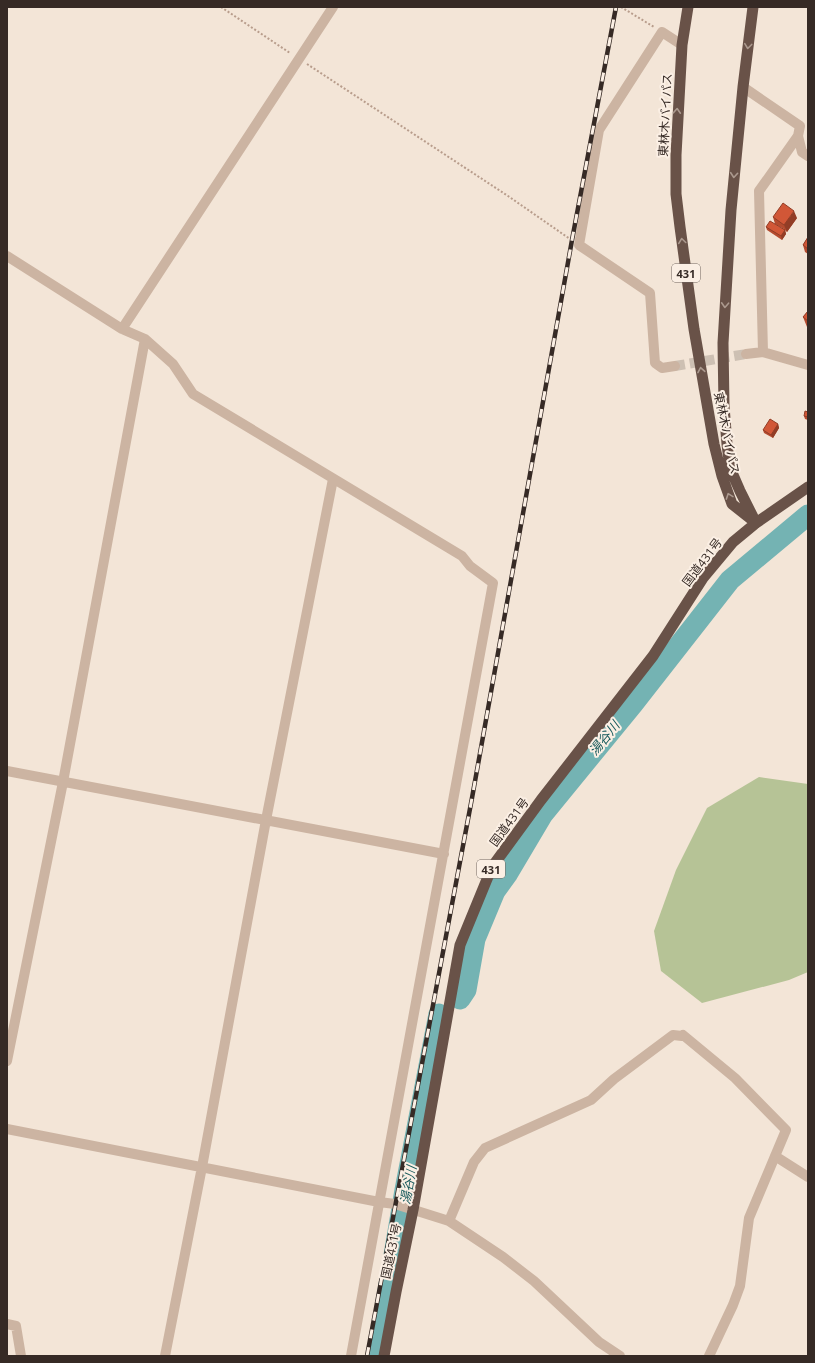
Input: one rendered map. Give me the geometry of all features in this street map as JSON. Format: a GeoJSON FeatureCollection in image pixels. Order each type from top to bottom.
{"type":"FeatureCollection","features":[{"type":"Feature","properties":{"kind":"highway","name":"東林木バイパス"},"geometry":{"type":"LineString","coordinates":[[688,7],[682,45],[676,155],[676,194],[680,227],[694,329],[714,444],[722,476],[732,504],[756,523]]}},
{"type":"Feature","properties":{"kind":"highway","name":"東林木バイパス"},"geometry":{"type":"LineString","coordinates":[[753,7],[742,87],[731,210],[723,343],[724,406],[730,468],[756,523]]}},
{"type":"Feature","properties":{"kind":"highway","name":"国道431号"},"geometry":{"type":"LineString","coordinates":[[384,1356],[413,1210],[460,945],[492,867],[541,800],[653,656],[703,578],[733,542],[756,523],[808,487]]}},
{"type":"Feature","properties":{"kind":"street"},"geometry":{"type":"LineString","coordinates":[[122,329],[332,7]]}},
{"type":"Feature","properties":{"kind":"street"},"geometry":{"type":"LineString","coordinates":[[675,366],[662,368],[655,362],[650,293],[579,245],[600,130],[662,32],[682,45]]}},
{"type":"Feature","properties":{"kind":"street"},"geometry":{"type":"LineString","coordinates":[[742,87],[800,126],[798,136],[759,191],[763,352]]}},
{"type":"Feature","properties":{"kind":"street"},"geometry":{"type":"LineString","coordinates":[[798,136],[802,152],[808,156]]}},
{"type":"Feature","properties":{"kind":"street"},"geometry":{"type":"LineString","coordinates":[[7,256],[122,329],[145,339],[173,364],[193,394],[462,556],[470,566],[493,583],[444,854],[378,1202],[351,1356]]}},
{"type":"Feature","properties":{"kind":"street"},"geometry":{"type":"LineString","coordinates":[[7,1061],[63,782],[145,339]]}},
{"type":"Feature","properties":{"kind":"street"},"geometry":{"type":"LineString","coordinates":[[746,354],[763,352],[808,364]]}},
{"type":"Feature","properties":{"kind":"street"},"geometry":{"type":"LineString","coordinates":[[165,1356],[202,1167],[266,820],[333,479]]}},
{"type":"Feature","properties":{"kind":"street"},"geometry":{"type":"LineString","coordinates":[[7,771],[444,854]]}},
{"type":"Feature","properties":{"kind":"street"},"geometry":{"type":"LineString","coordinates":[[449,1221],[474,1162],[485,1148],[591,1100],[614,1079],[673,1035],[684,1035],[735,1078],[786,1130],[749,1218],[740,1286],[733,1305],[709,1356]]}},
{"type":"Feature","properties":{"kind":"street"},"geometry":{"type":"LineString","coordinates":[[7,1129],[378,1202],[395,1204],[449,1221],[534,1281],[599,1342],[620,1356]]}},
{"type":"Feature","properties":{"kind":"street"},"geometry":{"type":"LineString","coordinates":[[775,1156],[808,1177]]}},
{"type":"Feature","properties":{"kind":"street"},"geometry":{"type":"LineString","coordinates":[[7,1324],[16,1326],[21,1356]]}},
{"type":"Feature","properties":{"kind":"path"},"geometry":{"type":"LineString","coordinates":[[221,7],[508,196],[579,245]]}},
{"type":"Feature","properties":{"kind":"path"},"geometry":{"type":"LineString","coordinates":[[621,7],[662,32]]}},
{"type":"Feature","properties":{"kind":"green space"},"geometry":{"type":"Polygon","coordinates":[[[759,777],[808,784],[808,972],[789,980],[702,1003],[661,971],[654,931],[676,870],[707,808],[759,777]]]}},
{"type":"Feature","properties":{"kind":"building"},"geometry":{"type":"Polygon","coordinates":[[[783,203],[794,211],[784,225],[773,217],[783,203]]]}},
{"type":"Feature","properties":{"kind":"building"},"geometry":{"type":"Polygon","coordinates":[[[770,221],[785,230],[781,236],[766,227],[770,221]]]}},
{"type":"Feature","properties":{"kind":"building"},"geometry":{"type":"Polygon","coordinates":[[[808,237],[808,249],[803,245],[808,237]]]}},
{"type":"Feature","properties":{"kind":"building"},"geometry":{"type":"Polygon","coordinates":[[[808,311],[808,321],[803,317],[808,311]]]}},
{"type":"Feature","properties":{"kind":"building"},"geometry":{"type":"Polygon","coordinates":[[[805,411],[808,412],[808,417],[804,416],[805,411]]]}},
{"type":"Feature","properties":{"kind":"building"},"geometry":{"type":"Polygon","coordinates":[[[770,419],[778,424],[771,435],[763,430],[770,419]]]}},
{"type":"Feature","properties":{"kind":"waterway","name":"湯谷川"},"geometry":{"type":"LineString","coordinates":[[460,999],[466,990],[475,939],[495,891],[508,873],[543,814],[633,704],[730,580],[808,515]]}},
{"type":"Feature","properties":{"kind":"waterway","name":"湯谷川"},"geometry":{"type":"LineString","coordinates":[[377,1356],[405,1190],[439,1014]]}},
{"type":"Feature","properties":{"kind":"tunnel"},"geometry":{"type":"LineString","coordinates":[[675,366],[746,354]]}},
{"type":"Feature","properties":{"kind":"railway"},"geometry":{"type":"LineString","coordinates":[[367,1356],[472,798],[572,240],[616,7]]}}]}
